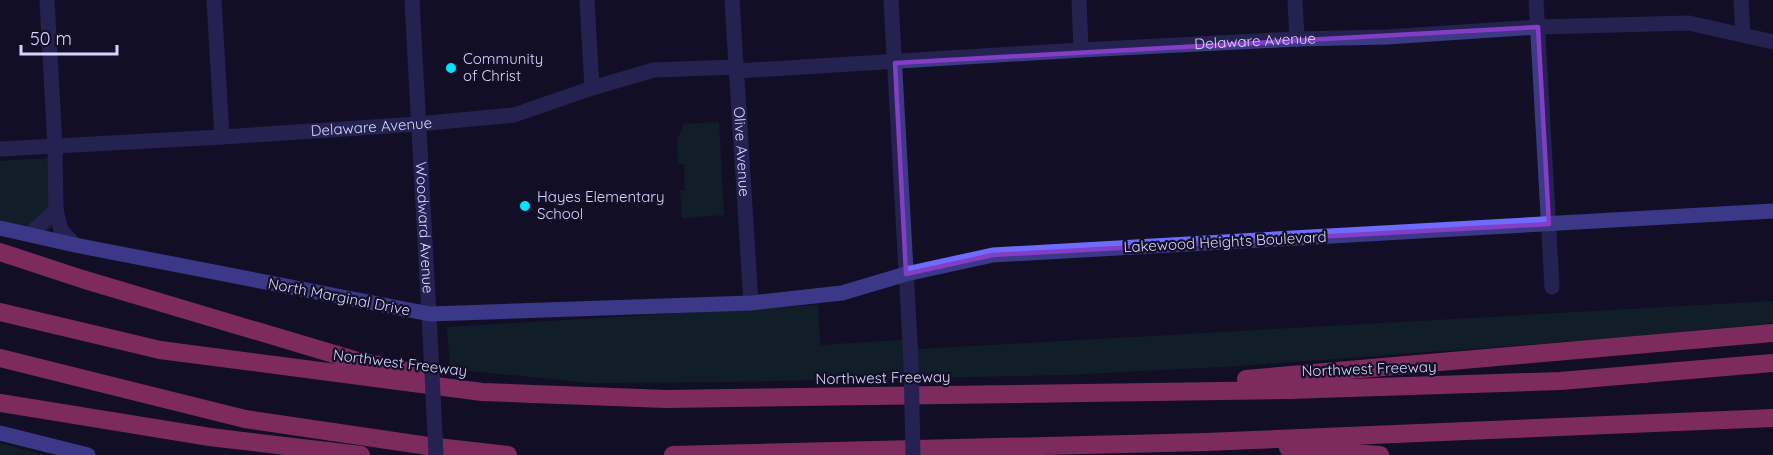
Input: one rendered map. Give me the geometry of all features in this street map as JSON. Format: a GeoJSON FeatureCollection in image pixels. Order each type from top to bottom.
{"type":"FeatureCollection","features":[{"type":"Feature","properties":{"kind":"highway"},"geometry":{"type":"LineString","coordinates":[[0,252],[82,279],[354,360],[463,382],[666,399]]}},
{"type":"Feature","properties":{"kind":"highway","name":"Northwest Freeway"},"geometry":{"type":"LineString","coordinates":[[0,312],[160,350],[482,392],[666,399],[1288,390],[1560,381],[1773,363]]}},
{"type":"Feature","properties":{"kind":"highway"},"geometry":{"type":"LineString","coordinates":[[1094,392],[1773,333]]}},
{"type":"Feature","properties":{"kind":"highway"},"geometry":{"type":"LineString","coordinates":[[0,358],[245,418],[428,446],[508,455]]}},
{"type":"Feature","properties":{"kind":"highway"},"geometry":{"type":"LineString","coordinates":[[0,403],[210,437],[361,455]]}},
{"type":"Feature","properties":{"kind":"highway"},"geometry":{"type":"LineString","coordinates":[[673,455],[1206,442],[1773,418]]}},
{"type":"Feature","properties":{"kind":"highway"},"geometry":{"type":"LineString","coordinates":[[1206,442],[1380,455]]}},
{"type":"Feature","properties":{"kind":"main road","name":"Lakewood Heights Boulevard"},"geometry":{"type":"LineString","coordinates":[[682,306],[751,303],[842,293],[906,274],[993,255],[1773,211]]}},
{"type":"Feature","properties":{"kind":"main road","name":"North Marginal Drive"},"geometry":{"type":"LineString","coordinates":[[0,228],[75,245],[430,314],[682,306]]}},
{"type":"Feature","properties":{"kind":"main road"},"geometry":{"type":"LineString","coordinates":[[0,434],[69,453],[88,455]]}},
{"type":"Feature","properties":{"kind":"street"},"geometry":{"type":"LineString","coordinates":[[47,0],[56,210],[61,230],[75,245]]}},
{"type":"Feature","properties":{"kind":"street"},"geometry":{"type":"LineString","coordinates":[[214,0],[222,137]]}},
{"type":"Feature","properties":{"kind":"street","name":"Woodward Avenue"},"geometry":{"type":"LineString","coordinates":[[412,0],[436,455]]}},
{"type":"Feature","properties":{"kind":"street"},"geometry":{"type":"LineString","coordinates":[[587,0],[592,88]]}},
{"type":"Feature","properties":{"kind":"street","name":"Olive Avenue"},"geometry":{"type":"LineString","coordinates":[[732,0],[751,303]]}},
{"type":"Feature","properties":{"kind":"street"},"geometry":{"type":"LineString","coordinates":[[891,0],[911,360],[913,455]]}},
{"type":"Feature","properties":{"kind":"street"},"geometry":{"type":"LineString","coordinates":[[1079,0],[1081,50]]}},
{"type":"Feature","properties":{"kind":"street"},"geometry":{"type":"LineString","coordinates":[[1295,0],[1297,39]]}},
{"type":"Feature","properties":{"kind":"street"},"geometry":{"type":"LineString","coordinates":[[1536,0],[1552,287]]}},
{"type":"Feature","properties":{"kind":"street"},"geometry":{"type":"LineString","coordinates":[[1741,0],[1743,34]]}},
{"type":"Feature","properties":{"kind":"street","name":"Delaware Avenue"},"geometry":{"type":"LineString","coordinates":[[0,149],[222,137],[514,115],[592,88],[654,70],[895,63],[1081,50],[1297,39],[1387,37],[1538,27],[1689,23],[1773,42]]}},
{"type":"Feature","properties":{"kind":"street"},"geometry":{"type":"LineString","coordinates":[[30,234],[56,210]]}},
{"type":"Feature","properties":{"kind":"highlighted area"},"geometry":{"type":"Polygon","coordinates":[[[1538,27],[1549,224],[993,255],[906,274],[895,63],[1538,27]]]}},
{"type":"Feature","properties":{"kind":"green space"},"geometry":{"type":"Polygon","coordinates":[[[719,122],[724,215],[682,218],[680,191],[685,190],[684,164],[678,164],[677,140],[684,124],[719,122]]]}},
{"type":"Feature","properties":{"kind":"green space"},"geometry":{"type":"Polygon","coordinates":[[[51,158],[55,224],[45,234],[0,223],[0,161],[51,158]]]}},
{"type":"Feature","properties":{"kind":"green space"},"geometry":{"type":"Polygon","coordinates":[[[1773,301],[1773,323],[1592,340],[1238,366],[1065,375],[728,382],[591,383],[450,369],[447,327],[818,305],[820,345],[903,340],[904,350],[1773,301]]]}},
{"type":"Feature","properties":{"kind":"green space"},"geometry":{"type":"Polygon","coordinates":[[[0,443],[44,455],[0,455],[0,443]]]}},
{"type":"Feature","properties":{"kind":"place","name":"Community of Christ"},"geometry":{"type":"Point","coordinates":[451,68]}},
{"type":"Feature","properties":{"kind":"place","name":"Hayes Elementary School"},"geometry":{"type":"Point","coordinates":[525,206]}}]}
